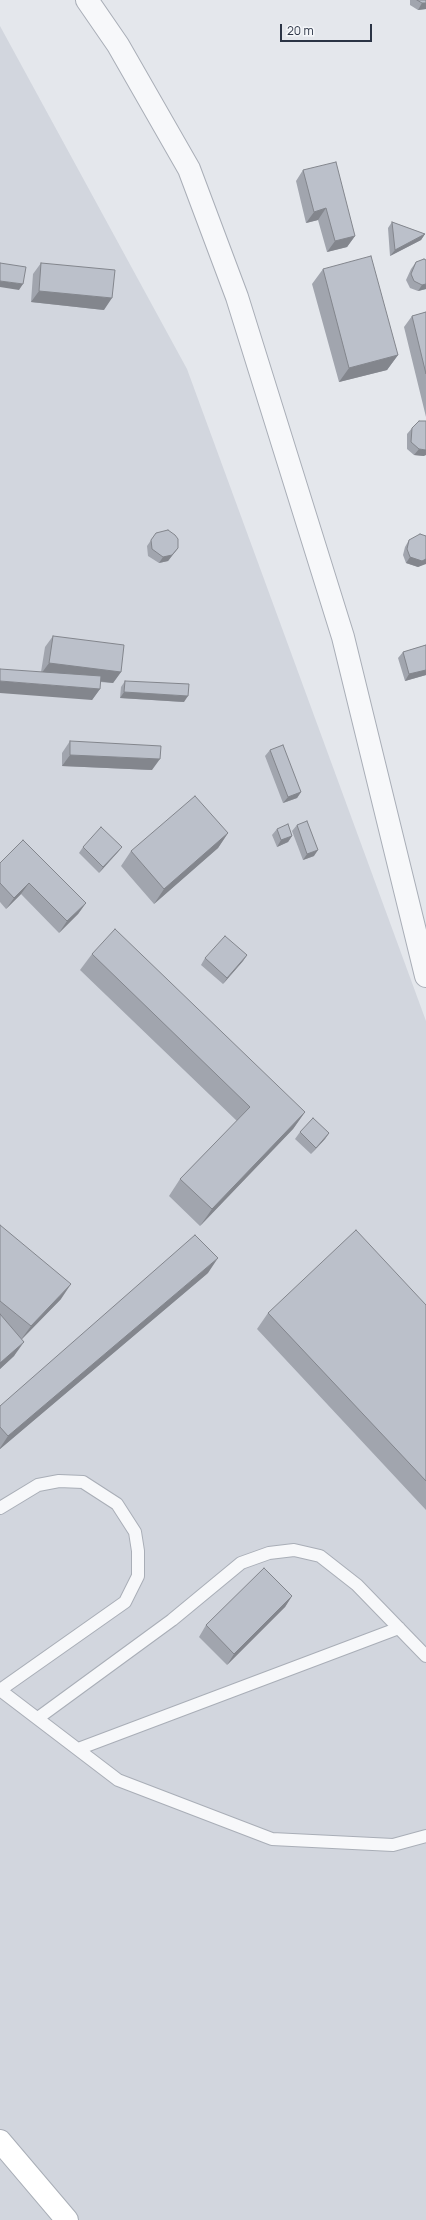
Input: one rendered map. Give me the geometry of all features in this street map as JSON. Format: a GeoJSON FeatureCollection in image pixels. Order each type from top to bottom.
{"type":"FeatureCollection","features":[{"type":"Feature","properties":{"kind":"main road"},"geometry":{"type":"LineString","coordinates":[[0,2142],[67,2220]]}},
{"type":"Feature","properties":{"kind":"street"},"geometry":{"type":"LineString","coordinates":[[88,0],[118,45],[189,169],[237,297],[343,637],[426,976]]}},
{"type":"Feature","properties":{"kind":"lane"},"geometry":{"type":"LineString","coordinates":[[0,1508],[38,1485],[59,1481],[83,1482],[117,1504],[135,1532],[138,1576],[125,1602],[0,1690],[118,1780],[272,1839],[393,1846],[426,1836]]}},
{"type":"Feature","properties":{"kind":"lane"},"geometry":{"type":"LineString","coordinates":[[38,1718],[172,1620],[241,1563],[269,1553],[294,1550],[320,1556],[357,1585],[426,1656]]}},
{"type":"Feature","properties":{"kind":"lane"},"geometry":{"type":"LineString","coordinates":[[78,1749],[399,1628]]}},
{"type":"Feature","properties":{"kind":"shaded area"},"geometry":{"type":"Polygon","coordinates":[[[0,26],[187,369],[426,1021],[426,2220],[0,2220],[0,26]]]}},
{"type":"Feature","properties":{"kind":"building"},"geometry":{"type":"Polygon","coordinates":[[[417,0],[426,0],[426,3],[422,3],[417,0]]]}},
{"type":"Feature","properties":{"kind":"building"},"geometry":{"type":"Polygon","coordinates":[[[336,162],[355,236],[335,241],[326,208],[314,212],[303,170],[336,162]]]}},
{"type":"Feature","properties":{"kind":"building"},"geometry":{"type":"Polygon","coordinates":[[[392,222],[425,234],[395,250],[392,222]]]}},
{"type":"Feature","properties":{"kind":"building"},"geometry":{"type":"Polygon","coordinates":[[[371,256],[398,355],[349,368],[323,269],[371,256]]]}},
{"type":"Feature","properties":{"kind":"building"},"geometry":{"type":"Polygon","coordinates":[[[424,259],[426,260],[426,284],[422,285],[414,281],[411,274],[416,262],[424,259]]]}},
{"type":"Feature","properties":{"kind":"building"},"geometry":{"type":"Polygon","coordinates":[[[0,263],[26,267],[23,284],[0,281],[0,263]]]}},
{"type":"Feature","properties":{"kind":"building"},"geometry":{"type":"Polygon","coordinates":[[[41,263],[115,270],[112,298],[39,291],[41,263]]]}},
{"type":"Feature","properties":{"kind":"building"},"geometry":{"type":"Polygon","coordinates":[[[426,312],[426,374],[412,316],[426,312]]]}},
{"type":"Feature","properties":{"kind":"building"},"geometry":{"type":"Polygon","coordinates":[[[419,421],[426,421],[426,450],[419,449],[411,442],[412,428],[419,421]]]}},
{"type":"Feature","properties":{"kind":"building"},"geometry":{"type":"Polygon","coordinates":[[[168,530],[178,539],[178,548],[172,555],[163,557],[152,549],[151,540],[156,533],[168,530]]]}},
{"type":"Feature","properties":{"kind":"building"},"geometry":{"type":"Polygon","coordinates":[[[420,534],[426,536],[426,559],[422,561],[410,557],[407,549],[409,540],[420,534]]]}},
{"type":"Feature","properties":{"kind":"building"},"geometry":{"type":"Polygon","coordinates":[[[53,636],[124,645],[121,672],[49,663],[53,636]]]}},
{"type":"Feature","properties":{"kind":"building"},"geometry":{"type":"Polygon","coordinates":[[[426,645],[426,670],[409,674],[403,652],[426,645]]]}},
{"type":"Feature","properties":{"kind":"building"},"geometry":{"type":"Polygon","coordinates":[[[0,669],[101,676],[100,689],[0,681],[0,669]]]}},
{"type":"Feature","properties":{"kind":"building"},"geometry":{"type":"Polygon","coordinates":[[[125,681],[189,684],[188,696],[124,692],[125,681]]]}},
{"type":"Feature","properties":{"kind":"building"},"geometry":{"type":"Polygon","coordinates":[[[70,741],[161,746],[160,759],[70,755],[70,741]]]}},
{"type":"Feature","properties":{"kind":"building"},"geometry":{"type":"Polygon","coordinates":[[[283,745],[301,792],[288,797],[270,750],[283,745]]]}},
{"type":"Feature","properties":{"kind":"building"},"geometry":{"type":"Polygon","coordinates":[[[195,796],[228,833],[164,889],[131,851],[195,796]]]}},
{"type":"Feature","properties":{"kind":"building"},"geometry":{"type":"Polygon","coordinates":[[[307,821],[318,850],[307,854],[297,825],[307,821]]]}},
{"type":"Feature","properties":{"kind":"building"},"geometry":{"type":"Polygon","coordinates":[[[288,824],[292,836],[281,840],[277,829],[288,824]]]}},
{"type":"Feature","properties":{"kind":"building"},"geometry":{"type":"Polygon","coordinates":[[[101,827],[122,847],[103,867],[83,847],[101,827]]]}},
{"type":"Feature","properties":{"kind":"building"},"geometry":{"type":"Polygon","coordinates":[[[23,840],[86,903],[67,921],[29,883],[14,898],[0,883],[0,863],[23,840]]]}},
{"type":"Feature","properties":{"kind":"building"},"geometry":{"type":"Polygon","coordinates":[[[115,929],[305,1112],[212,1209],[180,1179],[250,1107],[92,954],[115,929]]]}},
{"type":"Feature","properties":{"kind":"building"},"geometry":{"type":"Polygon","coordinates":[[[225,936],[247,955],[227,978],[205,958],[225,936]]]}},
{"type":"Feature","properties":{"kind":"building"},"geometry":{"type":"Polygon","coordinates":[[[313,1118],[329,1133],[316,1148],[300,1132],[313,1118]]]}},
{"type":"Feature","properties":{"kind":"building"},"geometry":{"type":"Polygon","coordinates":[[[0,1225],[71,1284],[31,1326],[0,1301],[0,1225]]]}},
{"type":"Feature","properties":{"kind":"building"},"geometry":{"type":"Polygon","coordinates":[[[356,1230],[426,1305],[426,1481],[268,1313],[356,1230]]]}},
{"type":"Feature","properties":{"kind":"building"},"geometry":{"type":"Polygon","coordinates":[[[195,1235],[218,1258],[8,1436],[0,1427],[0,1406],[195,1235]]]}},
{"type":"Feature","properties":{"kind":"building"},"geometry":{"type":"Polygon","coordinates":[[[0,1314],[24,1342],[0,1363],[0,1314]]]}},
{"type":"Feature","properties":{"kind":"building"},"geometry":{"type":"Polygon","coordinates":[[[264,1568],[292,1596],[234,1654],[206,1625],[264,1568]]]}}]}
